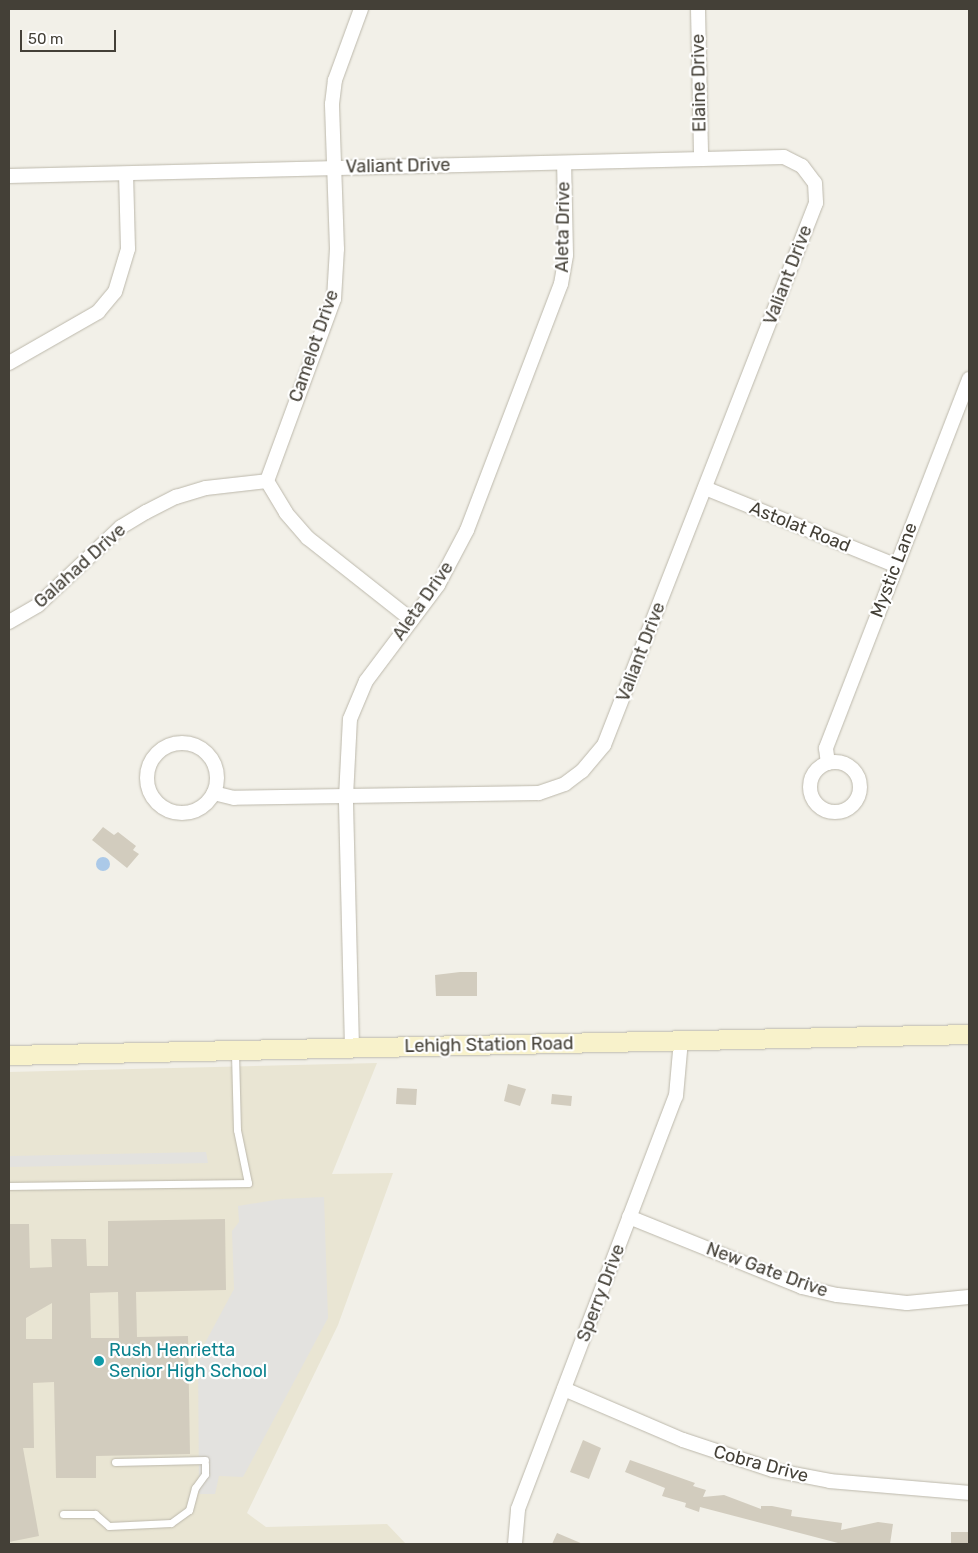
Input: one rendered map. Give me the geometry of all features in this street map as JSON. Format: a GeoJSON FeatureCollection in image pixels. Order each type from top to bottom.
{"type":"FeatureCollection","features":[{"type":"Feature","properties":{"kind":"main road","name":"Lehigh Station Road"},"geometry":{"type":"LineString","coordinates":[[9,1055],[969,1034]]}},
{"type":"Feature","properties":{"kind":"street","name":"Camelot Drive"},"geometry":{"type":"LineString","coordinates":[[267,481],[334,299],[337,249],[332,104],[335,80],[361,9]]}},
{"type":"Feature","properties":{"kind":"street","name":"Elaine Drive"},"geometry":{"type":"LineString","coordinates":[[698,9],[701,158]]}},
{"type":"Feature","properties":{"kind":"street","name":"Valiant Drive"},"geometry":{"type":"LineString","coordinates":[[9,176],[784,157],[802,166],[816,190],[816,203],[604,745],[582,771],[565,784],[539,794],[234,798],[214,793]]}},
{"type":"Feature","properties":{"kind":"street","name":"Aleta Drive"},"geometry":{"type":"LineString","coordinates":[[352,1048],[346,797],[348,737],[356,702],[366,681],[438,585],[459,548],[561,284],[566,254],[564,163]]}},
{"type":"Feature","properties":{"kind":"street"},"geometry":{"type":"LineString","coordinates":[[9,363],[98,312],[115,292],[128,249],[126,174]]}},
{"type":"Feature","properties":{"kind":"street","name":"Mystic Lane"},"geometry":{"type":"LineString","coordinates":[[828,763],[826,748],[895,565],[969,379]]}},
{"type":"Feature","properties":{"kind":"street"},"geometry":{"type":"LineString","coordinates":[[267,481],[286,513],[308,538],[412,620]]}},
{"type":"Feature","properties":{"kind":"street","name":"Galahad Drive"},"geometry":{"type":"LineString","coordinates":[[9,622],[38,605],[121,527],[146,512],[176,497],[206,488],[267,481]]}},
{"type":"Feature","properties":{"kind":"street","name":"Astolat Road"},"geometry":{"type":"LineString","coordinates":[[705,488],[895,565]]}},
{"type":"Feature","properties":{"kind":"street"},"geometry":{"type":"LineString","coordinates":[[183,743],[194,745],[204,751],[216,770],[214,793],[198,810],[187,814],[169,811],[155,801],[149,791],[148,768],[161,750],[183,743]]}},
{"type":"Feature","properties":{"kind":"street","name":"Sperry Drive"},"geometry":{"type":"LineString","coordinates":[[515,1544],[518,1509],[676,1096],[681,1040]]}},
{"type":"Feature","properties":{"kind":"street","name":"New Gate Drive"},"geometry":{"type":"LineString","coordinates":[[629,1217],[802,1287],[837,1295],[907,1302],[969,1297]]}},
{"type":"Feature","properties":{"kind":"street","name":"Cobra Drive"},"geometry":{"type":"LineString","coordinates":[[564,1389],[683,1440],[773,1470],[830,1481],[969,1493]]}},
{"type":"Feature","properties":{"kind":"lane"},"geometry":{"type":"LineString","coordinates":[[9,1186],[248,1183],[237,1130],[235,1050]]}},
{"type":"Feature","properties":{"kind":"lane"},"geometry":{"type":"LineString","coordinates":[[63,1514],[95,1514],[109,1526],[171,1523],[189,1510],[195,1488],[205,1474],[205,1462],[115,1462]]}},
{"type":"Feature","properties":{"kind":"shaded area"},"geometry":{"type":"Polygon","coordinates":[[[377,1063],[332,1174],[393,1173],[338,1325],[247,1513],[266,1527],[387,1524],[406,1544],[9,1544],[9,1072],[377,1063]]]}},
{"type":"Feature","properties":{"kind":"shaded area"},"geometry":{"type":"Polygon","coordinates":[[[206,1152],[208,1163],[9,1167],[9,1156],[206,1152]]]}},
{"type":"Feature","properties":{"kind":"shaded area"},"geometry":{"type":"Polygon","coordinates":[[[324,1197],[328,1318],[243,1477],[219,1476],[215,1494],[199,1494],[198,1356],[234,1289],[232,1231],[239,1222],[238,1206],[281,1199],[324,1197]]]}},
{"type":"Feature","properties":{"kind":"water"},"geometry":{"type":"Polygon","coordinates":[[[100,857],[106,857],[110,864],[106,871],[100,871],[96,867],[96,861],[100,857]]]}},
{"type":"Feature","properties":{"kind":"building"},"geometry":{"type":"Polygon","coordinates":[[[103,827],[114,835],[118,832],[136,846],[133,850],[139,854],[127,868],[92,840],[103,827]]]}},
{"type":"Feature","properties":{"kind":"building"},"geometry":{"type":"Polygon","coordinates":[[[477,972],[477,996],[436,996],[435,975],[477,972]]]}},
{"type":"Feature","properties":{"kind":"building"},"geometry":{"type":"Polygon","coordinates":[[[508,1084],[526,1089],[520,1106],[504,1101],[508,1084]]]}},
{"type":"Feature","properties":{"kind":"building"},"geometry":{"type":"Polygon","coordinates":[[[397,1088],[417,1089],[416,1105],[396,1104],[397,1088]]]}},
{"type":"Feature","properties":{"kind":"building"},"geometry":{"type":"Polygon","coordinates":[[[552,1094],[572,1096],[571,1106],[551,1104],[552,1094]]]}},
{"type":"Feature","properties":{"kind":"building","name":"Rush Henrietta Senior High School"},"geometry":{"type":"Polygon","coordinates":[[[225,1219],[226,1290],[136,1292],[137,1337],[188,1336],[190,1454],[96,1456],[96,1478],[56,1478],[54,1382],[33,1383],[34,1448],[23,1448],[39,1536],[9,1542],[9,1224],[29,1224],[30,1268],[52,1267],[51,1239],[86,1239],[87,1266],[108,1266],[108,1221],[225,1219]],[[118,1292],[90,1293],[91,1338],[119,1338],[118,1292]],[[52,1303],[26,1318],[26,1339],[52,1339],[52,1303]]]}},
{"type":"Feature","properties":{"kind":"building"},"geometry":{"type":"Polygon","coordinates":[[[583,1440],[601,1448],[589,1479],[570,1472],[583,1440]]]}},
{"type":"Feature","properties":{"kind":"building"},"geometry":{"type":"Polygon","coordinates":[[[630,1460],[695,1483],[693,1486],[706,1490],[703,1497],[724,1495],[761,1509],[761,1506],[772,1506],[792,1510],[791,1516],[842,1523],[841,1530],[878,1522],[893,1524],[890,1544],[838,1543],[700,1507],[699,1512],[685,1507],[686,1503],[662,1496],[665,1488],[625,1472],[630,1460]]]}},
{"type":"Feature","properties":{"kind":"building"},"geometry":{"type":"Polygon","coordinates":[[[951,1532],[969,1532],[969,1544],[951,1544],[951,1532]]]}},
{"type":"Feature","properties":{"kind":"building"},"geometry":{"type":"Polygon","coordinates":[[[557,1533],[583,1544],[552,1544],[557,1533]]]}},
{"type":"Feature","properties":{"kind":"place","name":"Rush Henrietta Senior High School"},"geometry":{"type":"Point","coordinates":[99,1361]}}]}
